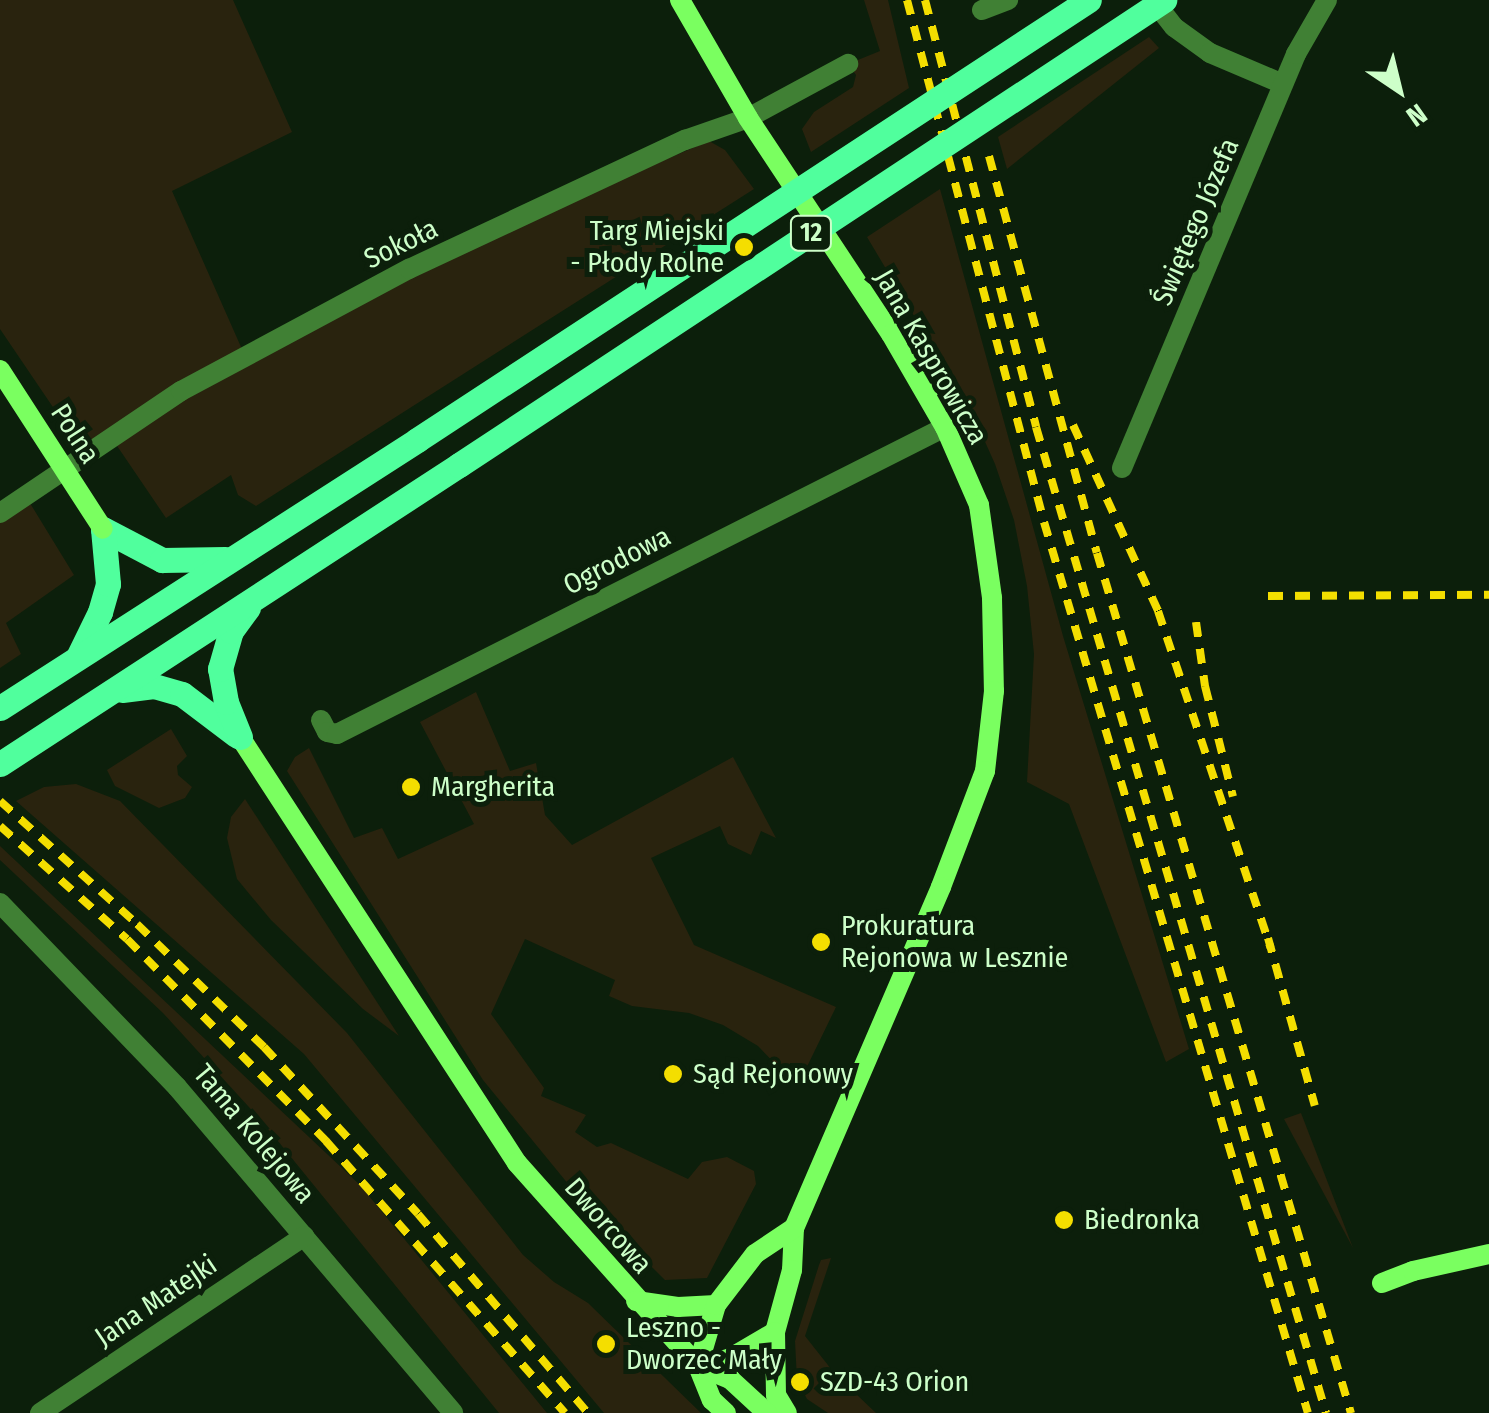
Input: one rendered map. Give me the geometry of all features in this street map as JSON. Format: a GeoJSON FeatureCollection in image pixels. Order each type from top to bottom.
{"type":"FeatureCollection","features":[{"type":"Feature","properties":{"kind":"main road","name":"12"},"geometry":{"type":"LineString","coordinates":[[0,708],[1089,0]]}},
{"type":"Feature","properties":{"kind":"main road","name":"12"},"geometry":{"type":"LineString","coordinates":[[0,764],[1164,0]]}},
{"type":"Feature","properties":{"kind":"main road"},"geometry":{"type":"LineString","coordinates":[[103,529],[162,560],[232,559]]}},
{"type":"Feature","properties":{"kind":"main road"},"geometry":{"type":"LineString","coordinates":[[77,658],[100,612],[108,584],[103,529]]}},
{"type":"Feature","properties":{"kind":"main road"},"geometry":{"type":"LineString","coordinates":[[240,737],[226,702],[222,659],[231,630],[257,597]]}},
{"type":"Feature","properties":{"kind":"main road"},"geometry":{"type":"LineString","coordinates":[[108,695],[128,688],[167,689],[201,705],[240,737]]}},
{"type":"Feature","properties":{"kind":"street","name":"Jana Kasprowicza"},"geometry":{"type":"LineString","coordinates":[[680,0],[748,118],[891,334],[945,427],[978,506],[992,598],[994,690],[985,770],[941,887],[794,1228],[792,1270],[775,1332],[776,1395],[787,1413]]}},
{"type":"Feature","properties":{"kind":"street"},"geometry":{"type":"LineString","coordinates":[[982,10],[1008,0]]}},
{"type":"Feature","properties":{"kind":"street"},"geometry":{"type":"LineString","coordinates":[[1153,0],[1174,28],[1210,53],[1284,84]]}},
{"type":"Feature","properties":{"kind":"street","name":"Świętego Józefa"},"geometry":{"type":"LineString","coordinates":[[1122,468],[1284,84],[1327,0]]}},
{"type":"Feature","properties":{"kind":"street","name":"Sokoła"},"geometry":{"type":"LineString","coordinates":[[0,513],[191,385],[408,269],[684,140],[748,118],[848,64]]}},
{"type":"Feature","properties":{"kind":"street","name":"Polna"},"geometry":{"type":"LineString","coordinates":[[0,370],[103,529]]}},
{"type":"Feature","properties":{"kind":"street","name":"Ogrodowa"},"geometry":{"type":"LineString","coordinates":[[321,720],[327,732],[337,734],[945,427]]}},
{"type":"Feature","properties":{"kind":"street","name":"Dworcowa"},"geometry":{"type":"LineString","coordinates":[[240,737],[516,1163],[698,1366],[712,1400],[726,1413]]}},
{"type":"Feature","properties":{"kind":"street","name":"Tama Kolejowa"},"geometry":{"type":"LineString","coordinates":[[0,903],[178,1086],[453,1413]]}},
{"type":"Feature","properties":{"kind":"street"},"geometry":{"type":"LineString","coordinates":[[775,1332],[729,1360],[698,1366],[716,1305],[755,1254],[794,1228]]}},
{"type":"Feature","properties":{"kind":"street","name":"Jana Matejki"},"geometry":{"type":"LineString","coordinates":[[40,1413],[304,1236]]}},
{"type":"Feature","properties":{"kind":"street"},"geometry":{"type":"LineString","coordinates":[[1382,1283],[1413,1271],[1489,1254]]}},
{"type":"Feature","properties":{"kind":"street"},"geometry":{"type":"LineString","coordinates":[[636,1300],[678,1307],[716,1305]]}},
{"type":"Feature","properties":{"kind":"street","name":"Dworcowa"},"geometry":{"type":"LineString","coordinates":[[698,1366],[730,1379],[767,1413]]}},
{"type":"Feature","properties":{"kind":"shaded area"},"geometry":{"type":"Polygon","coordinates":[[[0,0],[233,0],[292,132],[172,191],[245,356],[409,269],[709,141],[725,150],[754,189],[256,506],[238,495],[231,475],[166,518],[111,437],[84,453],[0,329],[0,0]]]}},
{"type":"Feature","properties":{"kind":"shaded area"},"geometry":{"type":"Polygon","coordinates":[[[864,0],[888,0],[909,88],[811,152],[802,129],[814,112],[853,87],[856,75],[848,64],[880,51],[864,0]]]}},
{"type":"Feature","properties":{"kind":"shaded area"},"geometry":{"type":"Polygon","coordinates":[[[1149,37],[1159,48],[1007,169],[998,137],[1149,37]]]}},
{"type":"Feature","properties":{"kind":"shaded area"},"geometry":{"type":"Polygon","coordinates":[[[940,189],[1063,636],[1189,1049],[1166,1062],[1069,804],[1027,782],[1034,654],[1027,586],[1014,520],[995,464],[973,415],[867,237],[940,189]]]}},
{"type":"Feature","properties":{"kind":"shaded area"},"geometry":{"type":"Polygon","coordinates":[[[25,495],[74,575],[6,623],[21,654],[0,668],[0,513],[25,495]]]}},
{"type":"Feature","properties":{"kind":"shaded area"},"geometry":{"type":"Polygon","coordinates":[[[476,692],[510,771],[536,763],[545,815],[572,845],[733,757],[776,838],[761,831],[751,855],[728,844],[720,826],[651,858],[694,945],[836,1007],[801,1079],[783,1072],[758,1046],[723,1025],[689,1013],[632,1006],[609,996],[615,980],[525,939],[491,1014],[544,1088],[541,1096],[586,1115],[575,1132],[597,1147],[611,1143],[688,1179],[702,1162],[727,1157],[754,1171],[756,1184],[707,1278],[665,1280],[569,1185],[483,1080],[287,771],[295,757],[309,748],[354,838],[382,828],[398,859],[474,824],[420,722],[476,692]]]}},
{"type":"Feature","properties":{"kind":"shaded area"},"geometry":{"type":"Polygon","coordinates":[[[171,729],[187,756],[177,766],[178,775],[192,787],[185,798],[159,808],[115,786],[107,770],[171,729]]]}},
{"type":"Feature","properties":{"kind":"shaded area"},"geometry":{"type":"Polygon","coordinates":[[[76,784],[120,801],[347,1033],[523,1255],[554,1282],[588,1303],[701,1413],[604,1413],[304,1054],[16,801],[44,787],[76,784]]]}},
{"type":"Feature","properties":{"kind":"shaded area"},"geometry":{"type":"Polygon","coordinates":[[[245,799],[399,1036],[363,1009],[271,920],[237,879],[227,838],[231,817],[245,799]]]}},
{"type":"Feature","properties":{"kind":"shaded area"},"geometry":{"type":"Polygon","coordinates":[[[0,846],[360,1185],[547,1413],[499,1413],[260,1119],[163,1013],[0,860],[0,846]]]}},
{"type":"Feature","properties":{"kind":"shaded area"},"geometry":{"type":"Polygon","coordinates":[[[1301,1113],[1353,1248],[1284,1119],[1301,1113]]]}},
{"type":"Feature","properties":{"kind":"shaded area"},"geometry":{"type":"Polygon","coordinates":[[[831,1258],[805,1336],[835,1374],[876,1413],[828,1413],[807,1399],[797,1380],[795,1341],[821,1260],[831,1258]]]}},
{"type":"Feature","properties":{"kind":"railway"},"geometry":{"type":"LineString","coordinates":[[907,0],[1044,522],[1308,1413]]}},
{"type":"Feature","properties":{"kind":"railway"},"geometry":{"type":"LineString","coordinates":[[925,0],[1036,427],[1326,1413]]}},
{"type":"Feature","properties":{"kind":"railway"},"geometry":{"type":"LineString","coordinates":[[989,156],[1097,553],[1351,1413]]}},
{"type":"Feature","properties":{"kind":"railway"},"geometry":{"type":"LineString","coordinates":[[1073,425],[1158,611],[1271,948]]}},
{"type":"Feature","properties":{"kind":"railway"},"geometry":{"type":"LineString","coordinates":[[1268,596],[1489,595]]}},
{"type":"Feature","properties":{"kind":"railway"},"geometry":{"type":"LineString","coordinates":[[1196,622],[1205,686],[1233,797]]}},
{"type":"Feature","properties":{"kind":"railway"},"geometry":{"type":"LineString","coordinates":[[0,801],[137,924],[264,1047],[418,1214],[588,1413]]}},
{"type":"Feature","properties":{"kind":"railway"},"geometry":{"type":"LineString","coordinates":[[0,826],[127,939],[326,1141],[565,1413]]}},
{"type":"Feature","properties":{"kind":"railway"},"geometry":{"type":"LineString","coordinates":[[1268,938],[1315,1106]]}},
{"type":"Feature","properties":{"kind":"place","name":"Targ Miejski - Płody Rolne"},"geometry":{"type":"Point","coordinates":[744,247]}},
{"type":"Feature","properties":{"kind":"place","name":"Margherita"},"geometry":{"type":"Point","coordinates":[411,787]}},
{"type":"Feature","properties":{"kind":"place","name":"Prokuratura Rejonowa w Lesznie"},"geometry":{"type":"Point","coordinates":[821,942]}},
{"type":"Feature","properties":{"kind":"place","name":"Sąd Rejonowy"},"geometry":{"type":"Point","coordinates":[673,1074]}},
{"type":"Feature","properties":{"kind":"place","name":"Biedronka"},"geometry":{"type":"Point","coordinates":[1064,1220]}},
{"type":"Feature","properties":{"kind":"place","name":"Leszno - Dworzec Mały"},"geometry":{"type":"Point","coordinates":[606,1344]}},
{"type":"Feature","properties":{"kind":"place","name":"SZD-43 Orion"},"geometry":{"type":"Point","coordinates":[800,1382]}}]}
